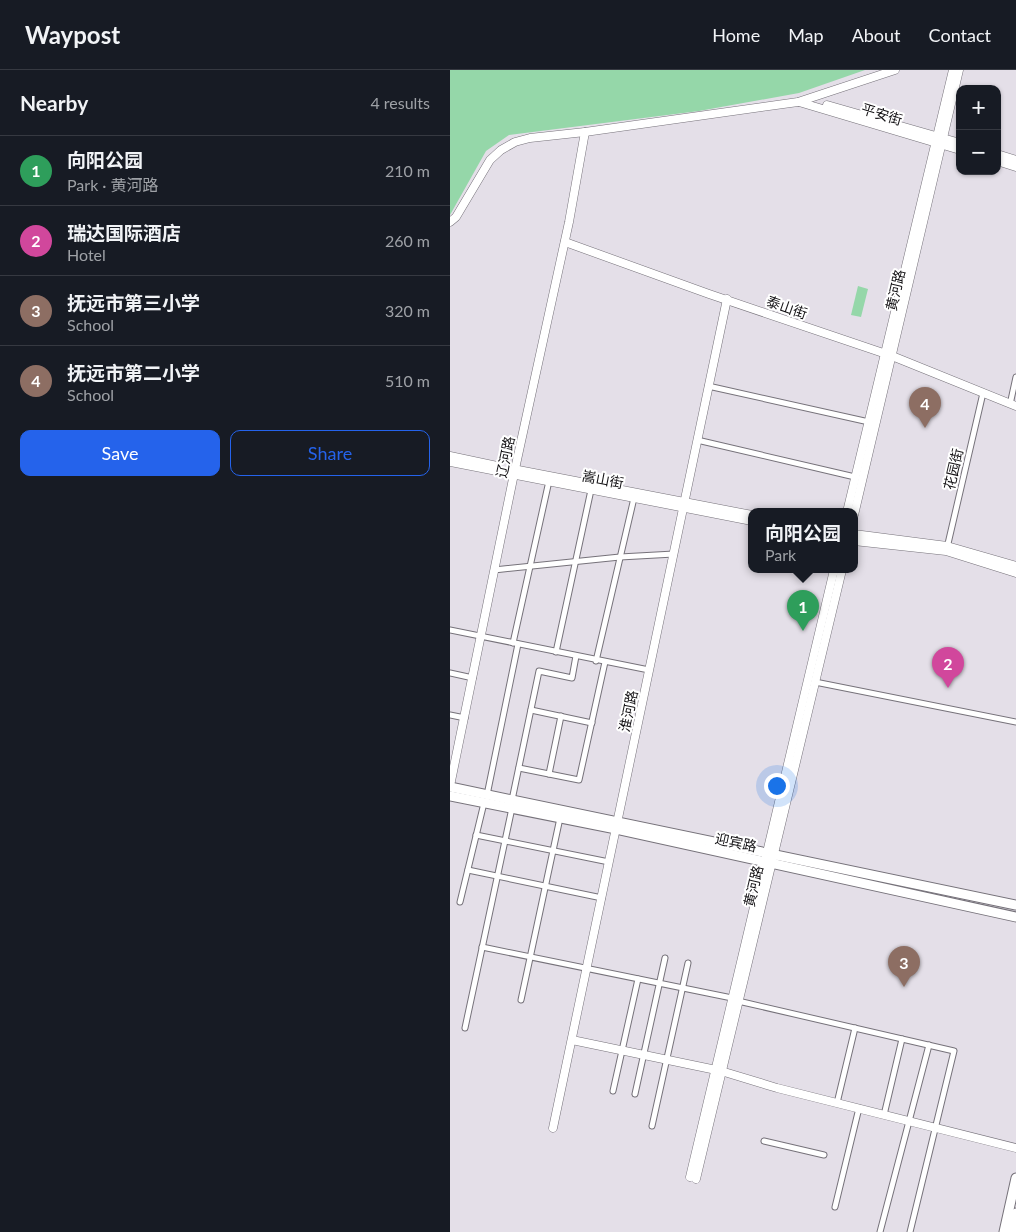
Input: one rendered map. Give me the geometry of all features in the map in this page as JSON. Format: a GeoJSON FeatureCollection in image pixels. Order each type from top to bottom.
{"type":"FeatureCollection","features":[{"type":"Feature","properties":{"kind":"main road"},"geometry":{"type":"LineString","coordinates":[[450,222],[456,217],[490,160],[501,150],[515,142],[530,138],[798,102],[895,70]]}},
{"type":"Feature","properties":{"kind":"main road","name":"黄河路"},"geometry":{"type":"LineString","coordinates":[[855,508],[888,355],[939,140],[953,70]]}},
{"type":"Feature","properties":{"kind":"main road","name":"黄河路"},"geometry":{"type":"LineString","coordinates":[[939,140],[959,70]]}},
{"type":"Feature","properties":{"kind":"main road","name":"平安街"},"geometry":{"type":"LineString","coordinates":[[806,99],[939,140],[956,148]]}},
{"type":"Feature","properties":{"kind":"main road","name":"平安街"},"geometry":{"type":"LineString","coordinates":[[798,102],[939,140],[956,142]]}},
{"type":"Feature","properties":{"kind":"main road","name":"辽河路"},"geometry":{"type":"LineString","coordinates":[[450,787],[494,570],[565,242],[585,132]]}},
{"type":"Feature","properties":{"kind":"main road"},"geometry":{"type":"LineString","coordinates":[[1001,155],[1016,160]]}},
{"type":"Feature","properties":{"kind":"main road"},"geometry":{"type":"LineString","coordinates":[[1001,162],[1016,167]]}},
{"type":"Feature","properties":{"kind":"main road","name":"泰山街"},"geometry":{"type":"LineString","coordinates":[[565,242],[888,355],[1000,400],[1014,403]]}},
{"type":"Feature","properties":{"kind":"main road","name":"淮河路"},"geometry":{"type":"LineString","coordinates":[[553,1128],[727,300]]}},
{"type":"Feature","properties":{"kind":"main road","name":"黄河路"},"geometry":{"type":"LineString","coordinates":[[848,508],[888,355]]}},
{"type":"Feature","properties":{"kind":"main road","name":"嵩山街"},"geometry":{"type":"LineString","coordinates":[[450,456],[592,490],[748,514]]}},
{"type":"Feature","properties":{"kind":"main road","name":"嵩山街"},"geometry":{"type":"LineString","coordinates":[[450,462],[515,472],[684,505],[748,520]]}},
{"type":"Feature","properties":{"kind":"main road"},"geometry":{"type":"LineString","coordinates":[[858,535],[946,548],[1016,566]]}},
{"type":"Feature","properties":{"kind":"main road"},"geometry":{"type":"LineString","coordinates":[[858,541],[946,548],[1016,573]]}},
{"type":"Feature","properties":{"kind":"main road","name":"黄河路"},"geometry":{"type":"LineString","coordinates":[[693,1178],[769,858],[833,573]]}},
{"type":"Feature","properties":{"kind":"main road","name":"黄河路"},"geometry":{"type":"LineString","coordinates":[[769,858],[841,573]]}},
{"type":"Feature","properties":{"kind":"main road","name":"迎宾路"},"geometry":{"type":"LineString","coordinates":[[450,787],[486,799]]}},
{"type":"Feature","properties":{"kind":"main road","name":"迎宾路"},"geometry":{"type":"LineString","coordinates":[[450,796],[486,799],[512,804],[769,858],[1016,905]]}},
{"type":"Feature","properties":{"kind":"main road","name":"迎宾路"},"geometry":{"type":"LineString","coordinates":[[512,804],[560,818],[617,826]]}},
{"type":"Feature","properties":{"kind":"main road","name":"迎宾路"},"geometry":{"type":"LineString","coordinates":[[769,858],[1016,917]]}},
{"type":"Feature","properties":{"kind":"main road"},"geometry":{"type":"LineString","coordinates":[[572,1040],[718,1071],[1016,1148]]}},
{"type":"Feature","properties":{"kind":"main road"},"geometry":{"type":"LineString","coordinates":[[1004,1232],[1016,1178]]}},
{"type":"Feature","properties":{"kind":"main road"},"geometry":{"type":"LineString","coordinates":[[1012,1232],[1016,1213]]}},
{"type":"Feature","properties":{"kind":"street"},"geometry":{"type":"LineString","coordinates":[[1014,403],[1016,377]]}},
{"type":"Feature","properties":{"kind":"street"},"geometry":{"type":"LineString","coordinates":[[708,386],[869,422]]}},
{"type":"Feature","properties":{"kind":"street","name":"花园街"},"geometry":{"type":"LineString","coordinates":[[946,548],[983,393]]}},
{"type":"Feature","properties":{"kind":"street"},"geometry":{"type":"LineString","coordinates":[[697,440],[856,477]]}},
{"type":"Feature","properties":{"kind":"street"},"geometry":{"type":"LineString","coordinates":[[460,902],[486,799],[530,566],[549,481]]}},
{"type":"Feature","properties":{"kind":"street"},"geometry":{"type":"LineString","coordinates":[[556,652],[592,490]]}},
{"type":"Feature","properties":{"kind":"street"},"geometry":{"type":"LineString","coordinates":[[596,661],[634,498]]}},
{"type":"Feature","properties":{"kind":"street"},"geometry":{"type":"LineString","coordinates":[[494,570],[620,557],[674,554]]}},
{"type":"Feature","properties":{"kind":"street"},"geometry":{"type":"LineString","coordinates":[[450,630],[596,661],[649,670]]}},
{"type":"Feature","properties":{"kind":"street"},"geometry":{"type":"LineString","coordinates":[[465,1028],[539,671],[572,678],[576,656]]}},
{"type":"Feature","properties":{"kind":"street"},"geometry":{"type":"LineString","coordinates":[[518,768],[579,780],[605,662]]}},
{"type":"Feature","properties":{"kind":"street"},"geometry":{"type":"LineString","coordinates":[[450,673],[473,678]]}},
{"type":"Feature","properties":{"kind":"street"},"geometry":{"type":"LineString","coordinates":[[815,682],[1016,722]]}},
{"type":"Feature","properties":{"kind":"street"},"geometry":{"type":"LineString","coordinates":[[530,710],[592,723]]}},
{"type":"Feature","properties":{"kind":"street"},"geometry":{"type":"LineString","coordinates":[[450,714],[465,718]]}},
{"type":"Feature","properties":{"kind":"street"},"geometry":{"type":"LineString","coordinates":[[549,774],[561,716]]}},
{"type":"Feature","properties":{"kind":"street"},"geometry":{"type":"LineString","coordinates":[[521,1000],[560,818]]}},
{"type":"Feature","properties":{"kind":"street"},"geometry":{"type":"LineString","coordinates":[[476,835],[609,862]]}},
{"type":"Feature","properties":{"kind":"street"},"geometry":{"type":"LineString","coordinates":[[468,870],[602,898]]}},
{"type":"Feature","properties":{"kind":"street"},"geometry":{"type":"LineString","coordinates":[[482,947],[735,999],[954,1051],[910,1232]]}},
{"type":"Feature","properties":{"kind":"street"},"geometry":{"type":"LineString","coordinates":[[635,1094],[665,958]]}},
{"type":"Feature","properties":{"kind":"street"},"geometry":{"type":"LineString","coordinates":[[652,1126],[688,963]]}},
{"type":"Feature","properties":{"kind":"street"},"geometry":{"type":"LineString","coordinates":[[613,1091],[638,979]]}},
{"type":"Feature","properties":{"kind":"street"},"geometry":{"type":"LineString","coordinates":[[837,1103],[855,1028]]}},
{"type":"Feature","properties":{"kind":"street"},"geometry":{"type":"LineString","coordinates":[[884,1115],[902,1039]]}},
{"type":"Feature","properties":{"kind":"street"},"geometry":{"type":"LineString","coordinates":[[880,1232],[929,1045]]}},
{"type":"Feature","properties":{"kind":"street"},"geometry":{"type":"LineString","coordinates":[[835,1207],[858,1108]]}},
{"type":"Feature","properties":{"kind":"street"},"geometry":{"type":"LineString","coordinates":[[764,1141],[824,1155]]}},
{"type":"Feature","properties":{"kind":"green space"},"geometry":{"type":"Polygon","coordinates":[[[450,70],[865,70],[799,93],[699,111],[509,135],[486,151],[450,215],[450,70]]]}},
{"type":"Feature","properties":{"kind":"green space"},"geometry":{"type":"Polygon","coordinates":[[[858,286],[868,289],[861,317],[851,315],[858,286]]]}},
{"type":"Feature","properties":{"kind":"place","name":"抚远市第二小学"},"geometry":{"type":"Point","coordinates":[925,428]}},
{"type":"Feature","properties":{"kind":"place","name":"向阳公园"},"geometry":{"type":"Point","coordinates":[803,631]}},
{"type":"Feature","properties":{"kind":"place","name":"瑞达国际酒店"},"geometry":{"type":"Point","coordinates":[948,688]}},
{"type":"Feature","properties":{"kind":"place","name":"抚远市第三小学"},"geometry":{"type":"Point","coordinates":[904,987]}}]}
